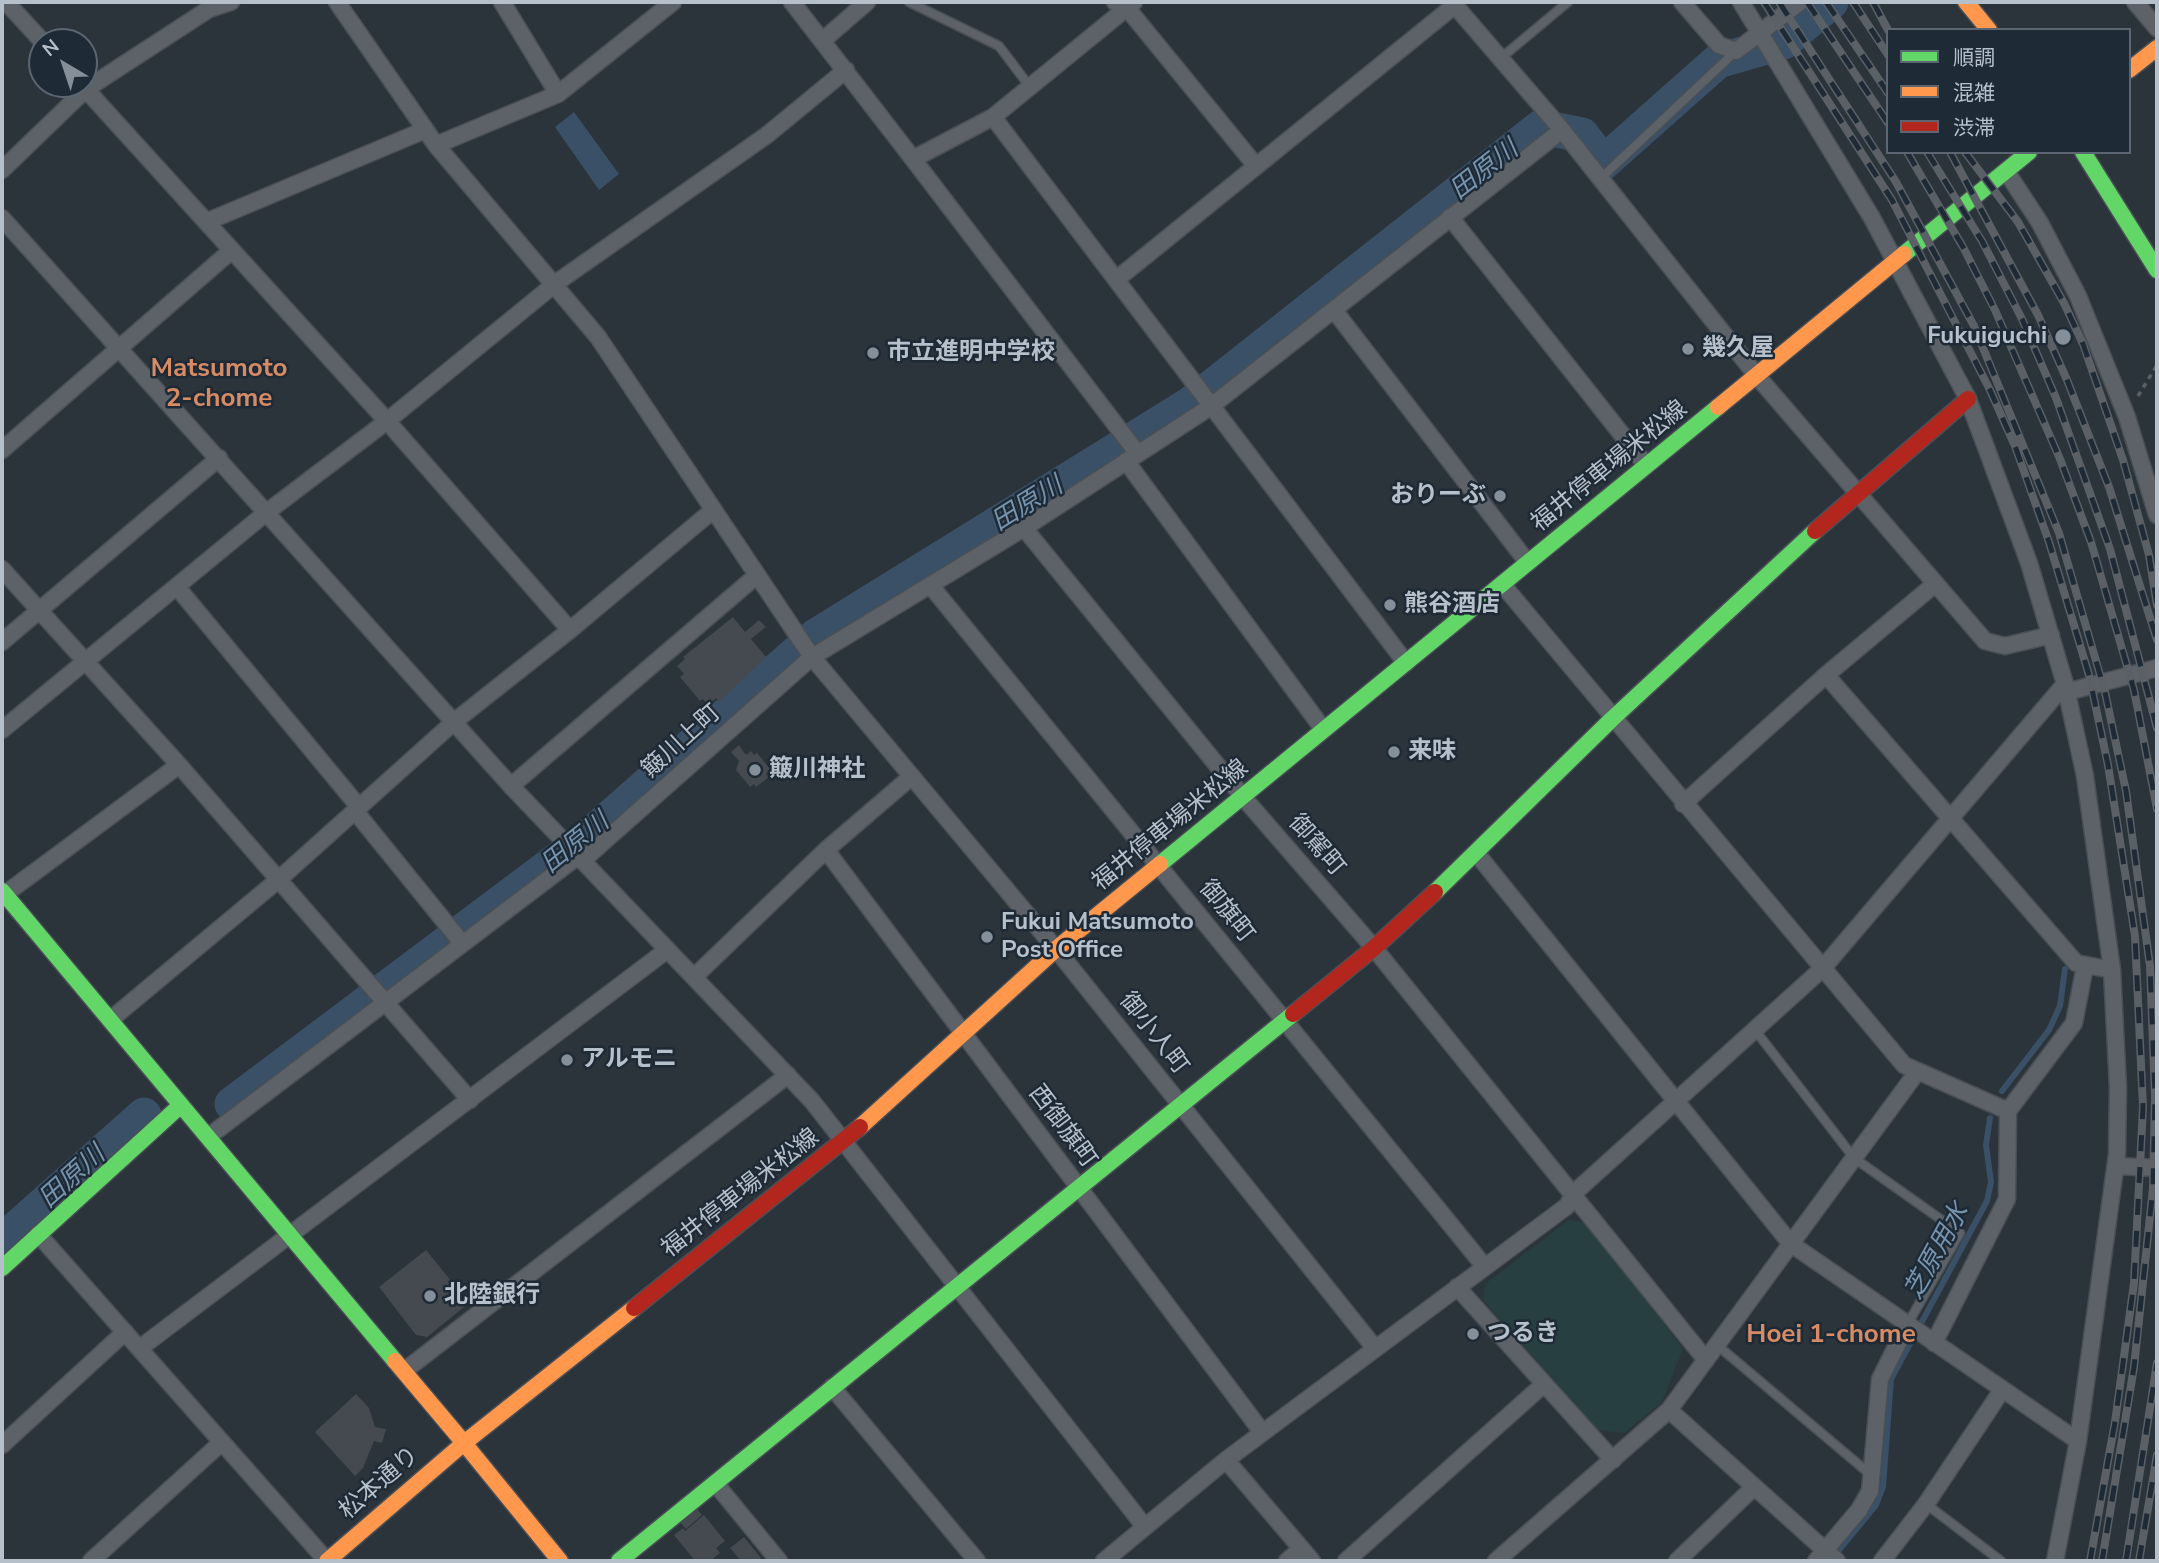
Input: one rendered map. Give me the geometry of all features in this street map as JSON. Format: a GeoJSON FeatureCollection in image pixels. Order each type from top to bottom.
{"type":"FeatureCollection","features":[{"type":"Feature","properties":{"kind":"street"},"geometry":{"type":"LineString","coordinates":[[6,2],[30,28]]}},
{"type":"Feature","properties":{"kind":"street"},"geometry":{"type":"LineString","coordinates":[[98,78],[209,9],[231,2]]}},
{"type":"Feature","properties":{"kind":"street","name":"御小人町"},"geometry":{"type":"LineString","coordinates":[[337,2],[436,145],[556,283],[605,347],[812,657],[1056,949],[1374,1347]]}},
{"type":"Feature","properties":{"kind":"street"},"geometry":{"type":"LineString","coordinates":[[502,2],[558,94]]}},
{"type":"Feature","properties":{"kind":"street"},"geometry":{"type":"LineString","coordinates":[[436,145],[558,94],[673,2]]}},
{"type":"Feature","properties":{"kind":"street"},"geometry":{"type":"LineString","coordinates":[[792,2],[913,159],[1132,458],[1323,729]]}},
{"type":"Feature","properties":{"kind":"street"},"geometry":{"type":"LineString","coordinates":[[822,41],[867,2]]}},
{"type":"Feature","properties":{"kind":"street"},"geometry":{"type":"LineString","coordinates":[[1682,2],[1719,46],[1737,51],[1800,2]]}},
{"type":"Feature","properties":{"kind":"street"},"geometry":{"type":"LineString","coordinates":[[1741,2],[1896,262],[1968,399],[2029,563],[2066,688],[2085,776],[2112,970],[2118,1088],[2116,1166],[2078,1441],[2055,1561]]}},
{"type":"Feature","properties":{"kind":"street"},"geometry":{"type":"LineString","coordinates":[[1966,2],[1987,28]]}},
{"type":"Feature","properties":{"kind":"street"},"geometry":{"type":"LineString","coordinates":[[2135,2],[2157,28]]}},
{"type":"Feature","properties":{"kind":"street"},"geometry":{"type":"LineString","coordinates":[[913,159],[993,117],[1125,4],[1255,166]]}},
{"type":"Feature","properties":{"kind":"street"},"geometry":{"type":"LineString","coordinates":[[1116,279],[1454,4],[1562,130],[1757,376],[1985,641],[2005,646],[2051,635]]}},
{"type":"Feature","properties":{"kind":"street"},"geometry":{"type":"LineString","coordinates":[[2131,68],[2157,48]]}},
{"type":"Feature","properties":{"kind":"street"},"geometry":{"type":"LineString","coordinates":[[2,730],[267,512],[387,421],[556,283],[766,135],[846,70]]}},
{"type":"Feature","properties":{"kind":"street"},"geometry":{"type":"LineString","coordinates":[[2,170],[72,98]]}},
{"type":"Feature","properties":{"kind":"street"},"geometry":{"type":"LineString","coordinates":[[93,98],[387,421],[570,631]]}},
{"type":"Feature","properties":{"kind":"street"},"geometry":{"type":"LineString","coordinates":[[993,117],[1405,663]]}},
{"type":"Feature","properties":{"kind":"street"},"geometry":{"type":"LineString","coordinates":[[206,222],[425,130]]}},
{"type":"Feature","properties":{"kind":"street","name":"簸川上町"},"geometry":{"type":"LineString","coordinates":[[208,1137],[383,1002],[579,859],[812,657],[1024,528],[1210,407],[1562,130]]}},
{"type":"Feature","properties":{"kind":"street","name":"福井停車場米松線"},"geometry":{"type":"LineString","coordinates":[[464,1443],[844,1142],[1056,949],[2027,154]]}},
{"type":"Feature","properties":{"kind":"street"},"geometry":{"type":"LineString","coordinates":[[2084,154],[2157,270]]}},
{"type":"Feature","properties":{"kind":"street"},"geometry":{"type":"LineString","coordinates":[[2006,171],[2040,223],[2078,296],[2127,417],[2157,515]]}},
{"type":"Feature","properties":{"kind":"street"},"geometry":{"type":"LineString","coordinates":[[1451,217],[1646,465]]}},
{"type":"Feature","properties":{"kind":"street"},"geometry":{"type":"LineString","coordinates":[[2,218],[512,786],[788,1075],[844,1142],[1145,1527]]}},
{"type":"Feature","properties":{"kind":"street"},"geometry":{"type":"LineString","coordinates":[[2,450],[232,250]]}},
{"type":"Feature","properties":{"kind":"street"},"geometry":{"type":"LineString","coordinates":[[1334,310],[1528,563]]}},
{"type":"Feature","properties":{"kind":"street"},"geometry":{"type":"LineString","coordinates":[[619,1561],[1374,948],[1477,854],[1612,719],[1856,494],[1968,399]]}},
{"type":"Feature","properties":{"kind":"street"},"geometry":{"type":"LineString","coordinates":[[2,642],[41,612],[219,458]]}},
{"type":"Feature","properties":{"kind":"street"},"geometry":{"type":"LineString","coordinates":[[110,1020],[278,880],[455,721],[570,631],[712,511]]}},
{"type":"Feature","properties":{"kind":"street","name":"御駕町"},"geometry":{"type":"LineString","coordinates":[[1024,528],[1243,797],[1374,948],[1706,1360]]}},
{"type":"Feature","properties":{"kind":"street"},"geometry":{"type":"LineString","coordinates":[[2,569],[179,765],[470,1100]]}},
{"type":"Feature","properties":{"kind":"street"},"geometry":{"type":"LineString","coordinates":[[512,786],[756,576]]}},
{"type":"Feature","properties":{"kind":"street"},"geometry":{"type":"LineString","coordinates":[[1502,584],[1899,1062],[2008,1111]]}},
{"type":"Feature","properties":{"kind":"street"},"geometry":{"type":"LineString","coordinates":[[1683,804],[1826,675],[1935,584]]}},
{"type":"Feature","properties":{"kind":"street","name":"御旗町"},"geometry":{"type":"LineString","coordinates":[[931,586],[1485,1267]]}},
{"type":"Feature","properties":{"kind":"street"},"geometry":{"type":"LineString","coordinates":[[177,587],[462,943]]}},
{"type":"Feature","properties":{"kind":"street"},"geometry":{"type":"LineString","coordinates":[[1104,1561],[1262,1432],[1567,1206],[1574,1193],[1822,969],[1951,817],[2066,688],[2157,668]]}},
{"type":"Feature","properties":{"kind":"street"},"geometry":{"type":"LineString","coordinates":[[1826,675],[2076,963],[2112,970]]}},
{"type":"Feature","properties":{"kind":"street"},"geometry":{"type":"LineString","coordinates":[[179,765],[3,892],[561,1561]]}},
{"type":"Feature","properties":{"kind":"street"},"geometry":{"type":"LineString","coordinates":[[694,977],[826,850],[911,777]]}},
{"type":"Feature","properties":{"kind":"street","name":"西御旗町"},"geometry":{"type":"LineString","coordinates":[[826,850],[1262,1432]]}},
{"type":"Feature","properties":{"kind":"street"},"geometry":{"type":"LineString","coordinates":[[1477,854],[1791,1244],[2078,1441]]}},
{"type":"Feature","properties":{"kind":"street"},"geometry":{"type":"LineString","coordinates":[[140,1349],[667,950]]}},
{"type":"Feature","properties":{"kind":"street"},"geometry":{"type":"LineString","coordinates":[[1934,1343],[2007,1199],[2008,1111],[2074,1023],[2085,966]]}},
{"type":"Feature","properties":{"kind":"street"},"geometry":{"type":"LineString","coordinates":[[1496,1561],[1669,1410],[1917,1072]]}},
{"type":"Feature","properties":{"kind":"street"},"geometry":{"type":"LineString","coordinates":[[404,1371],[788,1075]]}},
{"type":"Feature","properties":{"kind":"street"},"geometry":{"type":"LineString","coordinates":[[2,1268],[181,1105]]}},
{"type":"Feature","properties":{"kind":"street"},"geometry":{"type":"LineString","coordinates":[[2116,1166],[2157,1168]]}},
{"type":"Feature","properties":{"kind":"street"},"geometry":{"type":"LineString","coordinates":[[38,1234],[327,1561]]}},
{"type":"Feature","properties":{"kind":"street"},"geometry":{"type":"LineString","coordinates":[[1457,1287],[1612,1461]]}},
{"type":"Feature","properties":{"kind":"street"},"geometry":{"type":"LineString","coordinates":[[1820,1555],[1859,1510],[1870,1491],[1881,1379],[1908,1325]]}},
{"type":"Feature","properties":{"kind":"street"},"geometry":{"type":"LineString","coordinates":[[2,1445],[125,1332]]}},
{"type":"Feature","properties":{"kind":"street"},"geometry":{"type":"LineString","coordinates":[[1346,1561],[1544,1384]]}},
{"type":"Feature","properties":{"kind":"street"},"geometry":{"type":"LineString","coordinates":[[832,1387],[977,1561]]}},
{"type":"Feature","properties":{"kind":"street"},"geometry":{"type":"LineString","coordinates":[[1882,1561],[1926,1504],[2002,1390]]}},
{"type":"Feature","properties":{"kind":"street"},"geometry":{"type":"LineString","coordinates":[[1669,1410],[1754,1487],[1820,1555],[1837,1561]]}},
{"type":"Feature","properties":{"kind":"street"},"geometry":{"type":"LineString","coordinates":[[92,1561],[222,1442]]}},
{"type":"Feature","properties":{"kind":"street","name":"松本通り"},"geometry":{"type":"LineString","coordinates":[[327,1561],[400,1495],[464,1443]]}},
{"type":"Feature","properties":{"kind":"street"},"geometry":{"type":"LineString","coordinates":[[1226,1460],[1307,1555],[1287,1561]]}},
{"type":"Feature","properties":{"kind":"street"},"geometry":{"type":"LineString","coordinates":[[715,1483],[779,1561]]}},
{"type":"Feature","properties":{"kind":"street"},"geometry":{"type":"LineString","coordinates":[[1677,1561],[1754,1487]]}},
{"type":"Feature","properties":{"kind":"lane"},"geometry":{"type":"LineString","coordinates":[[909,2],[999,46],[1030,87]]}},
{"type":"Feature","properties":{"kind":"lane"},"geometry":{"type":"LineString","coordinates":[[1501,58],[1568,2]]}},
{"type":"Feature","properties":{"kind":"lane"},"geometry":{"type":"LineString","coordinates":[[1601,178],[1737,51]]}},
{"type":"Feature","properties":{"kind":"lane"},"geometry":{"type":"LineString","coordinates":[[1755,1030],[1854,1158],[1961,1233],[1908,1325]]}},
{"type":"Feature","properties":{"kind":"lane"},"geometry":{"type":"LineString","coordinates":[[1717,1345],[1871,1475]]}},
{"type":"Feature","properties":{"kind":"lane"},"geometry":{"type":"LineString","coordinates":[[1926,1504],[2001,1561]]}},
{"type":"Feature","properties":{"kind":"path"},"geometry":{"type":"LineString","coordinates":[[2127,417],[2157,365]]}},
{"type":"Feature","properties":{"kind":"green space"},"geometry":{"type":"Polygon","coordinates":[[[1569,1220],[1588,1223],[1683,1349],[1662,1402],[1624,1433],[1598,1430],[1483,1300],[1485,1284],[1569,1220]]]}},
{"type":"Feature","properties":{"kind":"water"},"geometry":{"type":"Polygon","coordinates":[[[574,112],[619,174],[599,190],[555,127],[574,112]]]}},
{"type":"Feature","properties":{"kind":"building"},"geometry":{"type":"Polygon","coordinates":[[[733,617],[745,632],[759,620],[766,627],[751,639],[766,657],[719,702],[716,698],[708,705],[703,699],[700,701],[680,677],[684,674],[677,666],[685,659],[683,657],[733,617]]]}},
{"type":"Feature","properties":{"kind":"building"},"geometry":{"type":"Polygon","coordinates":[[[739,745],[746,755],[751,751],[754,755],[757,753],[771,770],[766,774],[769,777],[756,787],[754,784],[750,787],[736,770],[739,761],[731,752],[739,745]]]}},
{"type":"Feature","properties":{"kind":"building"},"geometry":{"type":"Polygon","coordinates":[[[426,1250],[469,1303],[427,1337],[416,1335],[379,1287],[426,1250]]]}},
{"type":"Feature","properties":{"kind":"building"},"geometry":{"type":"Polygon","coordinates":[[[356,1394],[369,1408],[375,1427],[386,1429],[382,1443],[374,1441],[363,1468],[355,1476],[315,1432],[356,1394]]]}},
{"type":"Feature","properties":{"kind":"building"},"geometry":{"type":"Polygon","coordinates":[[[697,1509],[702,1515],[686,1529],[680,1522],[697,1509]]]}},
{"type":"Feature","properties":{"kind":"building"},"geometry":{"type":"Polygon","coordinates":[[[704,1515],[725,1541],[716,1548],[720,1553],[710,1561],[695,1561],[674,1535],[683,1528],[685,1531],[704,1515]]]}},
{"type":"Feature","properties":{"kind":"building"},"geometry":{"type":"Polygon","coordinates":[[[744,1537],[761,1558],[758,1561],[741,1561],[730,1548],[744,1537]]]}},
{"type":"Feature","properties":{"kind":"waterway","name":"田原川"},"geometry":{"type":"LineString","coordinates":[[232,1104],[588,837],[816,636],[1189,405],[1541,127],[1582,135],[1603,163],[1718,61],[1784,42],[1831,2]]}},
{"type":"Feature","properties":{"kind":"waterway","name":"芝原用水"},"geometry":{"type":"LineString","coordinates":[[2002,1091],[2049,1030],[2060,1006],[2065,969]]}},
{"type":"Feature","properties":{"kind":"waterway","name":"田原川"},"geometry":{"type":"LineString","coordinates":[[2,1241],[144,1115]]}},
{"type":"Feature","properties":{"kind":"waterway","name":"芝原用水"},"geometry":{"type":"LineString","coordinates":[[1839,1550],[1876,1505],[1883,1487],[1891,1379],[1987,1201],[1991,1182],[1986,1145],[1990,1118]]}},
{"type":"Feature","properties":{"kind":"railway"},"geometry":{"type":"LineString","coordinates":[[1764,2],[1892,200],[1990,390],[2015,446],[2049,542],[2089,675],[2108,765],[2135,936],[2143,1107],[2134,1283],[2115,1422],[2090,1561]]}},
{"type":"Feature","properties":{"kind":"railway"},"geometry":{"type":"LineString","coordinates":[[1779,2],[1896,182],[1974,326],[2059,533],[2105,692],[2126,791],[2150,966],[2155,1096],[2153,1188],[2134,1367],[2102,1561]]}},
{"type":"Feature","properties":{"kind":"railway"},"geometry":{"type":"LineString","coordinates":[[1807,2],[1886,120]]}},
{"type":"Feature","properties":{"kind":"railway"},"geometry":{"type":"LineString","coordinates":[[1826,2],[1886,90]]}},
{"type":"Feature","properties":{"kind":"railway"},"geometry":{"type":"LineString","coordinates":[[1853,2],[1886,52]]}},
{"type":"Feature","properties":{"kind":"railway"},"geometry":{"type":"LineString","coordinates":[[1873,2],[1887,28]]}},
{"type":"Feature","properties":{"kind":"railway"},"geometry":{"type":"LineString","coordinates":[[1908,154],[1963,247],[1995,310],[2060,459],[2091,542],[2134,690],[2157,809]]}},
{"type":"Feature","properties":{"kind":"railway"},"geometry":{"type":"LineString","coordinates":[[1928,154],[1982,241],[2022,319],[2056,398],[2110,549],[2157,728]]}},
{"type":"Feature","properties":{"kind":"railway"},"geometry":{"type":"LineString","coordinates":[[1951,154],[2038,315],[2067,380],[2109,487],[2157,640]]}},
{"type":"Feature","properties":{"kind":"railway"},"geometry":{"type":"LineString","coordinates":[[1967,154],[2018,222],[2064,303],[2083,344],[2123,460],[2149,555],[2157,605]]}},
{"type":"Feature","properties":{"kind":"railway"},"geometry":{"type":"LineString","coordinates":[[2126,1561],[2157,1363]]}},
{"type":"Feature","properties":{"kind":"railway"},"geometry":{"type":"LineString","coordinates":[[2139,1561],[2157,1455]]}},
{"type":"Feature","properties":{"kind":"traffic: fast"},"geometry":{"type":"LineString","coordinates":[[1904,254],[2027,154]]}},
{"type":"Feature","properties":{"kind":"traffic: fast"},"geometry":{"type":"LineString","coordinates":[[2084,154],[2157,270]]}},
{"type":"Feature","properties":{"kind":"traffic: fast"},"geometry":{"type":"LineString","coordinates":[[1160,864],[1718,407]]}},
{"type":"Feature","properties":{"kind":"traffic: fast"},"geometry":{"type":"LineString","coordinates":[[1435,892],[1612,719],[1815,531]]}},
{"type":"Feature","properties":{"kind":"traffic: fast"},"geometry":{"type":"LineString","coordinates":[[2,891],[395,1361]]}},
{"type":"Feature","properties":{"kind":"traffic: fast"},"geometry":{"type":"LineString","coordinates":[[619,1561],[1293,1014]]}},
{"type":"Feature","properties":{"kind":"traffic: fast"},"geometry":{"type":"LineString","coordinates":[[2,1268],[181,1105]]}},
{"type":"Feature","properties":{"kind":"traffic: slow"},"geometry":{"type":"LineString","coordinates":[[1966,2],[1987,28]]}},
{"type":"Feature","properties":{"kind":"traffic: slow"},"geometry":{"type":"LineString","coordinates":[[2131,68],[2157,48]]}},
{"type":"Feature","properties":{"kind":"traffic: slow"},"geometry":{"type":"LineString","coordinates":[[1718,407],[1904,254]]}},
{"type":"Feature","properties":{"kind":"traffic: slow"},"geometry":{"type":"LineString","coordinates":[[860,1127],[1056,949],[1160,864]]}},
{"type":"Feature","properties":{"kind":"traffic: slow"},"geometry":{"type":"LineString","coordinates":[[560,1561],[464,1443],[634,1308]]}},
{"type":"Feature","properties":{"kind":"traffic: slow"},"geometry":{"type":"LineString","coordinates":[[327,1561],[464,1443],[395,1361]]}},
{"type":"Feature","properties":{"kind":"traffic: jam"},"geometry":{"type":"LineString","coordinates":[[1815,531],[1968,399]]}},
{"type":"Feature","properties":{"kind":"traffic: jam"},"geometry":{"type":"LineString","coordinates":[[1293,1014],[1374,948],[1435,892]]}},
{"type":"Feature","properties":{"kind":"traffic: jam"},"geometry":{"type":"LineString","coordinates":[[634,1308],[860,1127]]}},
{"type":"Feature","properties":{"kind":"place","name":"Fukuiguchi"},"geometry":{"type":"Point","coordinates":[2063,337]}},
{"type":"Feature","properties":{"kind":"place","name":"幾久屋"},"geometry":{"type":"Point","coordinates":[1688,349]}},
{"type":"Feature","properties":{"kind":"place","name":"市立進明中学校"},"geometry":{"type":"Point","coordinates":[873,353]}},
{"type":"Feature","properties":{"kind":"place","name":"おりーぶ"},"geometry":{"type":"Point","coordinates":[1500,496]}},
{"type":"Feature","properties":{"kind":"place","name":"熊谷酒店"},"geometry":{"type":"Point","coordinates":[1390,605]}},
{"type":"Feature","properties":{"kind":"place","name":"来味"},"geometry":{"type":"Point","coordinates":[1394,752]}},
{"type":"Feature","properties":{"kind":"place","name":"簸川神社"},"geometry":{"type":"Point","coordinates":[755,770]}},
{"type":"Feature","properties":{"kind":"place","name":"Fukui Matsumoto Post Office"},"geometry":{"type":"Point","coordinates":[987,937]}},
{"type":"Feature","properties":{"kind":"place","name":"アルモニ"},"geometry":{"type":"Point","coordinates":[567,1060]}},
{"type":"Feature","properties":{"kind":"place","name":"北陸銀行"},"geometry":{"type":"Point","coordinates":[430,1296]}},
{"type":"Feature","properties":{"kind":"place","name":"つるき"},"geometry":{"type":"Point","coordinates":[1473,1334]}},
{"type":"Feature","properties":{"kind":"district","name":"Matsumoto 2-chome"},"geometry":{"type":"Point","coordinates":[219,385]}},
{"type":"Feature","properties":{"kind":"district","name":"Hoei 1-chome"},"geometry":{"type":"Point","coordinates":[1831,1336]}}]}
